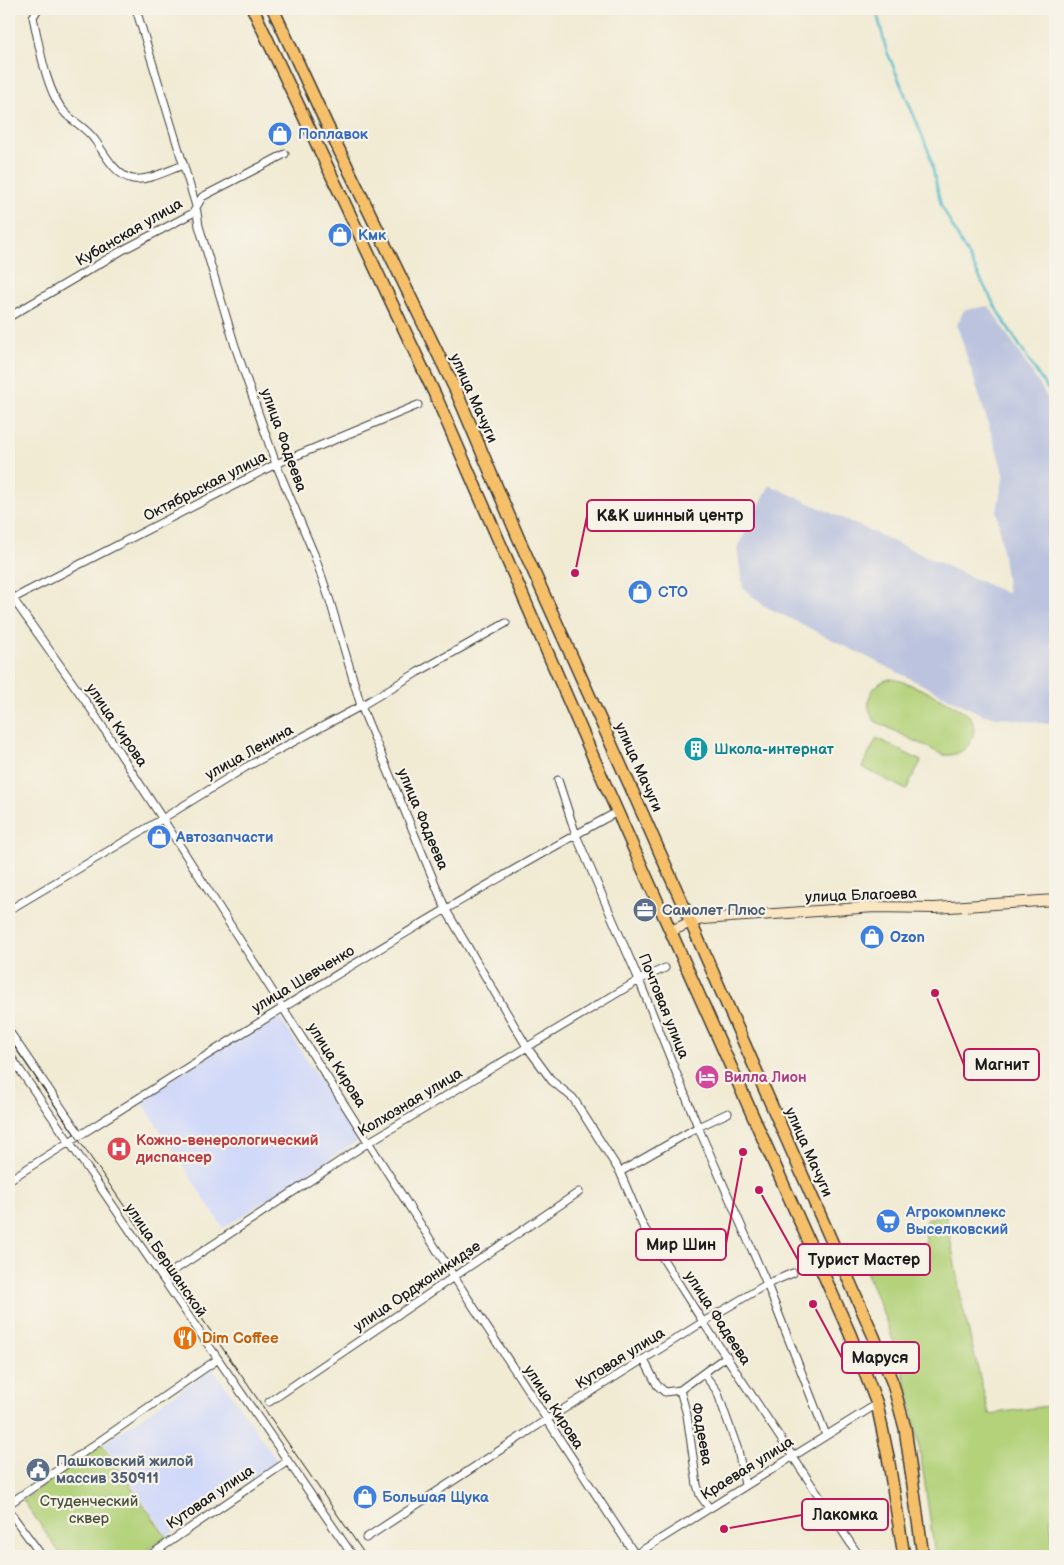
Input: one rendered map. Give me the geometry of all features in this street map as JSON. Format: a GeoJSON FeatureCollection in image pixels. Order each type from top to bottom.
{"type":"FeatureCollection","features":[{"type":"Feature","properties":{"kind":"main road"},"geometry":{"type":"LineString","coordinates":[[253,9],[437,399],[617,812],[850,1334],[877,1404],[888,1457],[904,1556]]}},
{"type":"Feature","properties":{"kind":"main road","name":"улица Мачуги"},"geometry":{"type":"LineString","coordinates":[[273,9],[456,391],[518,537],[854,1291],[893,1384],[910,1453],[923,1556]]}},
{"type":"Feature","properties":{"kind":"main road"},"geometry":{"type":"LineString","coordinates":[[301,112],[300,104],[304,98],[308,96],[316,99]]}},
{"type":"Feature","properties":{"kind":"main road"},"geometry":{"type":"LineString","coordinates":[[577,718],[583,722],[590,722],[595,716],[595,708]]}},
{"type":"Feature","properties":{"kind":"street"},"geometry":{"type":"LineString","coordinates":[[38,9],[33,17],[43,65],[55,97],[65,113],[89,131],[118,172],[126,177],[144,179],[184,165]]}},
{"type":"Feature","properties":{"kind":"street","name":"улица Фадеева"},"geometry":{"type":"LineString","coordinates":[[136,9],[184,165],[235,346],[276,464],[314,554],[361,706],[446,910],[527,1047],[552,1081],[573,1098],[620,1172],[642,1224],[702,1322],[727,1356],[859,1556]]}},
{"type":"Feature","properties":{"kind":"street","name":"Кубанская улица"},"geometry":{"type":"LineString","coordinates":[[9,317],[121,251],[193,213],[202,197],[285,154]]}},
{"type":"Feature","properties":{"kind":"street","name":"Октябрьская улица"},"geometry":{"type":"LineString","coordinates":[[10,598],[276,464],[418,405]]}},
{"type":"Feature","properties":{"kind":"street","name":"улица Кирова"},"geometry":{"type":"LineString","coordinates":[[10,598],[93,712],[634,1556]]}},
{"type":"Feature","properties":{"kind":"street","name":"улица Ленина"},"geometry":{"type":"LineString","coordinates":[[9,910],[246,767],[361,706],[506,623]]}},
{"type":"Feature","properties":{"kind":"street","name":"Почтовая улица"},"geometry":{"type":"LineString","coordinates":[[558,780],[576,834],[639,980],[698,1127],[767,1284],[826,1435]]}},
{"type":"Feature","properties":{"kind":"street","name":"улица Шевченко"},"geometry":{"type":"LineString","coordinates":[[9,1180],[283,1007],[576,834],[617,812]]}},
{"type":"Feature","properties":{"kind":"street","name":"улица Благоева"},"geometry":{"type":"LineString","coordinates":[[671,931],[703,919],[875,907],[935,908],[1055,900]]}},
{"type":"Feature","properties":{"kind":"street","name":"Колхозная улица"},"geometry":{"type":"LineString","coordinates":[[176,1269],[369,1142],[639,980],[665,968]]}},
{"type":"Feature","properties":{"kind":"street"},"geometry":{"type":"LineString","coordinates":[[9,1031],[80,1135]]}},
{"type":"Feature","properties":{"kind":"street","name":"улица Бершанской"},"geometry":{"type":"LineString","coordinates":[[9,1054],[353,1556]]}},
{"type":"Feature","properties":{"kind":"street"},"geometry":{"type":"LineString","coordinates":[[620,1172],[698,1127],[728,1113]]}},
{"type":"Feature","properties":{"kind":"street","name":"улица Орджоникидзе"},"geometry":{"type":"LineString","coordinates":[[270,1402],[579,1192]]}},
{"type":"Feature","properties":{"kind":"street","name":"Кутовая улица"},"geometry":{"type":"LineString","coordinates":[[366,1538],[546,1420],[702,1322],[767,1284],[793,1274]]}},
{"type":"Feature","properties":{"kind":"street","name":"Фадеева"},"geometry":{"type":"LineString","coordinates":[[709,1508],[696,1485],[687,1415],[680,1390],[727,1356]]}},
{"type":"Feature","properties":{"kind":"street"},"geometry":{"type":"LineString","coordinates":[[9,1504],[218,1359]]}},
{"type":"Feature","properties":{"kind":"street"},"geometry":{"type":"LineString","coordinates":[[644,1360],[656,1385],[666,1392],[680,1390]]}},
{"type":"Feature","properties":{"kind":"street"},"geometry":{"type":"LineString","coordinates":[[704,1374],[717,1391],[738,1450],[745,1485]]}},
{"type":"Feature","properties":{"kind":"street","name":"Краевая улица"},"geometry":{"type":"LineString","coordinates":[[634,1556],[877,1404]]}},
{"type":"Feature","properties":{"kind":"street","name":"Кутовая улица"},"geometry":{"type":"LineString","coordinates":[[148,1556],[288,1461]]}},
{"type":"Feature","properties":{"kind":"street"},"geometry":{"type":"LineString","coordinates":[[9,1511],[42,1556]]}},
{"type":"Feature","properties":{"kind":"shaded area"},"geometry":{"type":"Polygon","coordinates":[[[989,306],[1055,409],[1055,725],[983,715],[763,605],[743,588],[737,548],[770,485],[1008,594],[997,511],[1004,474],[957,325],[964,310],[989,306]]]}},
{"type":"Feature","properties":{"kind":"shaded area"},"geometry":{"type":"Polygon","coordinates":[[[276,1012],[359,1140],[223,1228],[141,1100],[276,1012]]]}},
{"type":"Feature","properties":{"kind":"shaded area"},"geometry":{"type":"Polygon","coordinates":[[[213,1368],[277,1461],[167,1536],[104,1443],[213,1368]]]}},
{"type":"Feature","properties":{"kind":"green space"},"geometry":{"type":"Polygon","coordinates":[[[890,679],[919,688],[957,707],[970,717],[974,731],[969,744],[958,753],[943,755],[875,721],[869,708],[870,696],[877,685],[890,679]]]}},
{"type":"Feature","properties":{"kind":"green space"},"geometry":{"type":"Polygon","coordinates":[[[877,738],[921,761],[906,790],[862,767],[877,738]]]}},
{"type":"Feature","properties":{"kind":"green space"},"geometry":{"type":"Polygon","coordinates":[[[946,1215],[962,1304],[989,1414],[1055,1405],[1055,1517],[1050,1518],[1055,1556],[935,1556],[919,1448],[906,1384],[893,1340],[865,1269],[926,1242],[926,1219],[946,1215]]]}},
{"type":"Feature","properties":{"kind":"green space","name":"Студенческий сквер"},"geometry":{"type":"Polygon","coordinates":[[[102,1444],[166,1537],[139,1556],[62,1556],[23,1500],[102,1444]]]}},
{"type":"Feature","properties":{"kind":"waterway"},"geometry":{"type":"LineString","coordinates":[[876,9],[886,49],[929,152],[941,205],[997,310],[1055,398]]}},
{"type":"Feature","properties":{"kind":"tram line"},"geometry":{"type":"LineString","coordinates":[[9,1039],[366,1556]]}},
{"type":"Feature","properties":{"kind":"place","name":"Поплавок"},"geometry":{"type":"Point","coordinates":[280,134]}},
{"type":"Feature","properties":{"kind":"place","name":"Кмк"},"geometry":{"type":"Point","coordinates":[340,235]}},
{"type":"Feature","properties":{"kind":"place","name":"K&K шинный центр"},"geometry":{"type":"Point","coordinates":[575,573]}},
{"type":"Feature","properties":{"kind":"place","name":"СТО"},"geometry":{"type":"Point","coordinates":[640,592]}},
{"type":"Feature","properties":{"kind":"place","name":"Школа-интернат"},"geometry":{"type":"Point","coordinates":[696,749]}},
{"type":"Feature","properties":{"kind":"place","name":"Автозапчасти"},"geometry":{"type":"Point","coordinates":[159,837]}},
{"type":"Feature","properties":{"kind":"place","name":"Самолет Плюс"},"geometry":{"type":"Point","coordinates":[645,910]}},
{"type":"Feature","properties":{"kind":"place","name":"Ozon"},"geometry":{"type":"Point","coordinates":[872,937]}},
{"type":"Feature","properties":{"kind":"place","name":"Магнит"},"geometry":{"type":"Point","coordinates":[935,993]}},
{"type":"Feature","properties":{"kind":"place","name":"Вилла Лион"},"geometry":{"type":"Point","coordinates":[707,1077]}},
{"type":"Feature","properties":{"kind":"place","name":"Кожно-венерологический диспансер"},"geometry":{"type":"Point","coordinates":[119,1149]}},
{"type":"Feature","properties":{"kind":"place","name":"Мир Шин"},"geometry":{"type":"Point","coordinates":[743,1152]}},
{"type":"Feature","properties":{"kind":"place","name":"Турист Мастер"},"geometry":{"type":"Point","coordinates":[759,1190]}},
{"type":"Feature","properties":{"kind":"place","name":"Агрокомплекс Выселковский"},"geometry":{"type":"Point","coordinates":[888,1221]}},
{"type":"Feature","properties":{"kind":"place","name":"Маруся"},"geometry":{"type":"Point","coordinates":[813,1304]}},
{"type":"Feature","properties":{"kind":"place","name":"Dim Coffee"},"geometry":{"type":"Point","coordinates":[185,1338]}},
{"type":"Feature","properties":{"kind":"place","name":"Пашковский жилой массив 350911"},"geometry":{"type":"Point","coordinates":[38,1470]}},
{"type":"Feature","properties":{"kind":"place","name":"Большая Щука"},"geometry":{"type":"Point","coordinates":[365,1497]}},
{"type":"Feature","properties":{"kind":"place","name":"Лакомка"},"geometry":{"type":"Point","coordinates":[724,1529]}}]}
